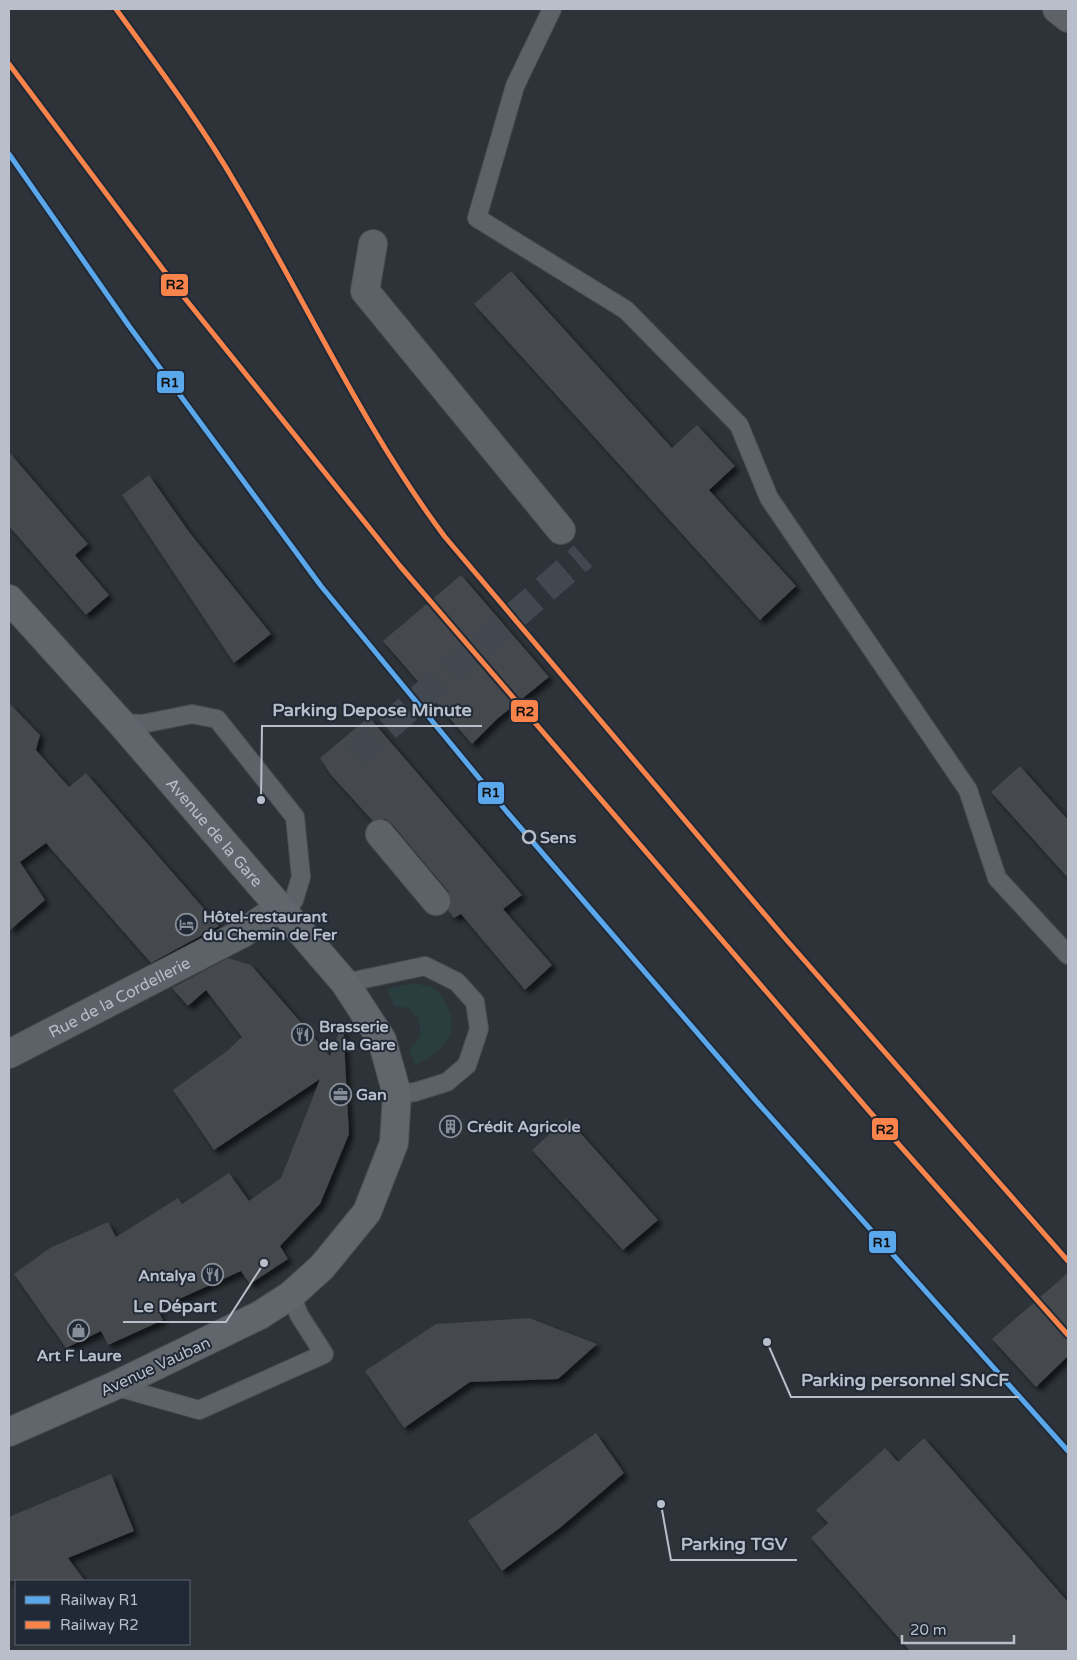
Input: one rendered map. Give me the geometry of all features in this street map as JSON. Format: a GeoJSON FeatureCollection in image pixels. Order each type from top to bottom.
{"type":"FeatureCollection","features":[{"type":"Feature","properties":{"kind":"main road"},"geometry":{"type":"LineString","coordinates":[[1057,9],[1068,18]]}},
{"type":"Feature","properties":{"kind":"main road","name":"Avenue de la Gare"},"geometry":{"type":"LineString","coordinates":[[9,599],[121,723],[345,983],[382,1040],[397,1094],[394,1143]]}},
{"type":"Feature","properties":{"kind":"main road","name":"Avenue Vauban"},"geometry":{"type":"LineString","coordinates":[[9,1432],[114,1386],[260,1315],[291,1295],[322,1267],[367,1212],[394,1143]]}},
{"type":"Feature","properties":{"kind":"street"},"geometry":{"type":"LineString","coordinates":[[373,244],[365,291],[561,530]]}},
{"type":"Feature","properties":{"kind":"street"},"geometry":{"type":"LineString","coordinates":[[380,834],[436,901]]}},
{"type":"Feature","properties":{"kind":"street","name":"Rue de la Cordellerie"},"geometry":{"type":"LineString","coordinates":[[9,1054],[243,933],[283,910]]}},
{"type":"Feature","properties":{"kind":"lane"},"geometry":{"type":"LineString","coordinates":[[552,9],[515,86],[477,218],[626,310],[739,426],[769,498],[968,790],[997,878],[1068,955]]}},
{"type":"Feature","properties":{"kind":"lane"},"geometry":{"type":"LineString","coordinates":[[121,723],[142,724],[192,714],[217,719],[295,818],[302,877],[294,900],[283,910]]}},
{"type":"Feature","properties":{"kind":"lane"},"geometry":{"type":"LineString","coordinates":[[345,983],[425,966],[457,982],[475,1002],[479,1029],[467,1065],[447,1082],[414,1092],[397,1094]]}},
{"type":"Feature","properties":{"kind":"lane"},"geometry":{"type":"LineString","coordinates":[[114,1386],[199,1410],[324,1354],[299,1314],[291,1295]]}},
{"type":"Feature","properties":{"kind":"green space"},"geometry":{"type":"Polygon","coordinates":[[[414,983],[433,988],[440,993],[451,1016],[452,1026],[450,1035],[440,1049],[415,1065],[409,1050],[420,1036],[419,1019],[409,1008],[394,1006],[387,989],[414,983]]]}},
{"type":"Feature","properties":{"kind":"building"},"geometry":{"type":"Polygon","coordinates":[[[511,271],[672,448],[697,425],[735,466],[709,490],[796,586],[760,620],[474,304],[511,271]]]}},
{"type":"Feature","properties":{"kind":"building"},"geometry":{"type":"Polygon","coordinates":[[[9,452],[88,544],[75,555],[109,595],[86,615],[9,526],[9,452]]]}},
{"type":"Feature","properties":{"kind":"building"},"geometry":{"type":"Polygon","coordinates":[[[149,475],[189,532],[271,634],[234,663],[122,495],[149,475]]]}},
{"type":"Feature","properties":{"kind":"building"},"geometry":{"type":"Polygon","coordinates":[[[461,575],[549,677],[497,719],[472,744],[383,641],[461,575]]]}},
{"type":"Feature","properties":{"kind":"building"},"geometry":{"type":"Polygon","coordinates":[[[9,703],[40,735],[36,750],[69,787],[86,773],[219,926],[151,963],[46,843],[20,862],[45,900],[9,931],[9,703]]]}},
{"type":"Feature","properties":{"kind":"building"},"geometry":{"type":"Polygon","coordinates":[[[369,717],[522,895],[503,909],[552,965],[525,990],[461,914],[454,918],[448,910],[451,899],[448,891],[392,824],[385,819],[373,821],[331,775],[320,758],[369,717]]]}},
{"type":"Feature","properties":{"kind":"building"},"geometry":{"type":"Polygon","coordinates":[[[1020,766],[1068,820],[1068,878],[991,792],[1020,766]]]}},
{"type":"Feature","properties":{"kind":"building"},"geometry":{"type":"Polygon","coordinates":[[[228,958],[251,965],[330,1056],[343,1021],[349,1134],[320,1204],[280,1246],[288,1259],[250,1284],[241,1271],[157,1309],[163,1320],[108,1345],[101,1331],[66,1348],[14,1274],[50,1248],[108,1222],[116,1237],[178,1198],[182,1204],[229,1173],[249,1201],[281,1178],[320,1079],[214,1150],[173,1090],[227,1051],[242,1037],[206,990],[188,1006],[172,988],[228,958]]]}},
{"type":"Feature","properties":{"kind":"building"},"geometry":{"type":"Polygon","coordinates":[[[567,1118],[658,1220],[623,1250],[532,1150],[567,1118]]]}},
{"type":"Feature","properties":{"kind":"building"},"geometry":{"type":"Polygon","coordinates":[[[1068,1273],[1068,1356],[1036,1387],[992,1339],[1068,1273]]]}},
{"type":"Feature","properties":{"kind":"building"},"geometry":{"type":"Polygon","coordinates":[[[529,1318],[597,1344],[558,1379],[470,1382],[404,1428],[365,1371],[436,1324],[529,1318]]]}},
{"type":"Feature","properties":{"kind":"building"},"geometry":{"type":"Polygon","coordinates":[[[596,1433],[624,1473],[561,1527],[502,1571],[468,1521],[596,1433]]]}},
{"type":"Feature","properties":{"kind":"building"},"geometry":{"type":"Polygon","coordinates":[[[924,1438],[1068,1602],[1068,1651],[910,1651],[811,1538],[828,1523],[816,1510],[885,1448],[898,1462],[924,1438]]]}},
{"type":"Feature","properties":{"kind":"building"},"geometry":{"type":"Polygon","coordinates":[[[111,1474],[134,1531],[68,1558],[84,1580],[9,1581],[9,1517],[111,1474]]]}},
{"type":"Feature","properties":{"kind":"tunnel"},"geometry":{"type":"LineString","coordinates":[[355,755],[583,556]]}},
{"type":"Feature","properties":{"kind":"railway"},"geometry":{"type":"LineString","coordinates":[[116,9],[209,140],[263,230],[336,364],[388,453],[445,537],[783,936],[1068,1261]]}},
{"type":"Feature","properties":{"kind":"rail line","name":"R2"},"geometry":{"type":"LineString","coordinates":[[116,9],[209,140],[263,230],[336,364],[388,453],[445,537],[783,936],[1068,1261]]}},
{"type":"Feature","properties":{"kind":"rail line","name":"R2"},"geometry":{"type":"LineString","coordinates":[[9,64],[183,296],[400,566],[870,1112],[1068,1335]]}},
{"type":"Feature","properties":{"kind":"rail line","name":"R1"},"geometry":{"type":"LineString","coordinates":[[9,154],[129,326],[321,586],[507,812],[757,1102],[1068,1451]]}},
{"type":"Feature","properties":{"kind":"place","name":"Parking Depose Minute"},"geometry":{"type":"Point","coordinates":[261,800]}},
{"type":"Feature","properties":{"kind":"place","name":"Sens"},"geometry":{"type":"Point","coordinates":[529,837]}},
{"type":"Feature","properties":{"kind":"place","name":"Hôtel-restaurant du Chemin de Fer"},"geometry":{"type":"Point","coordinates":[187,925]}},
{"type":"Feature","properties":{"kind":"place","name":"Brasserie de la Gare"},"geometry":{"type":"Point","coordinates":[303,1035]}},
{"type":"Feature","properties":{"kind":"place","name":"Gan"},"geometry":{"type":"Point","coordinates":[340,1094]}},
{"type":"Feature","properties":{"kind":"place","name":"Crédit Agricole"},"geometry":{"type":"Point","coordinates":[451,1126]}},
{"type":"Feature","properties":{"kind":"place","name":"Le Départ"},"geometry":{"type":"Point","coordinates":[264,1263]}},
{"type":"Feature","properties":{"kind":"place","name":"Antalya"},"geometry":{"type":"Point","coordinates":[212,1275]}},
{"type":"Feature","properties":{"kind":"place","name":"Art F Laure"},"geometry":{"type":"Point","coordinates":[79,1331]}},
{"type":"Feature","properties":{"kind":"place","name":"Parking personnel SNCF"},"geometry":{"type":"Point","coordinates":[767,1342]}},
{"type":"Feature","properties":{"kind":"place","name":"Parking TGV"},"geometry":{"type":"Point","coordinates":[661,1504]}}]}
